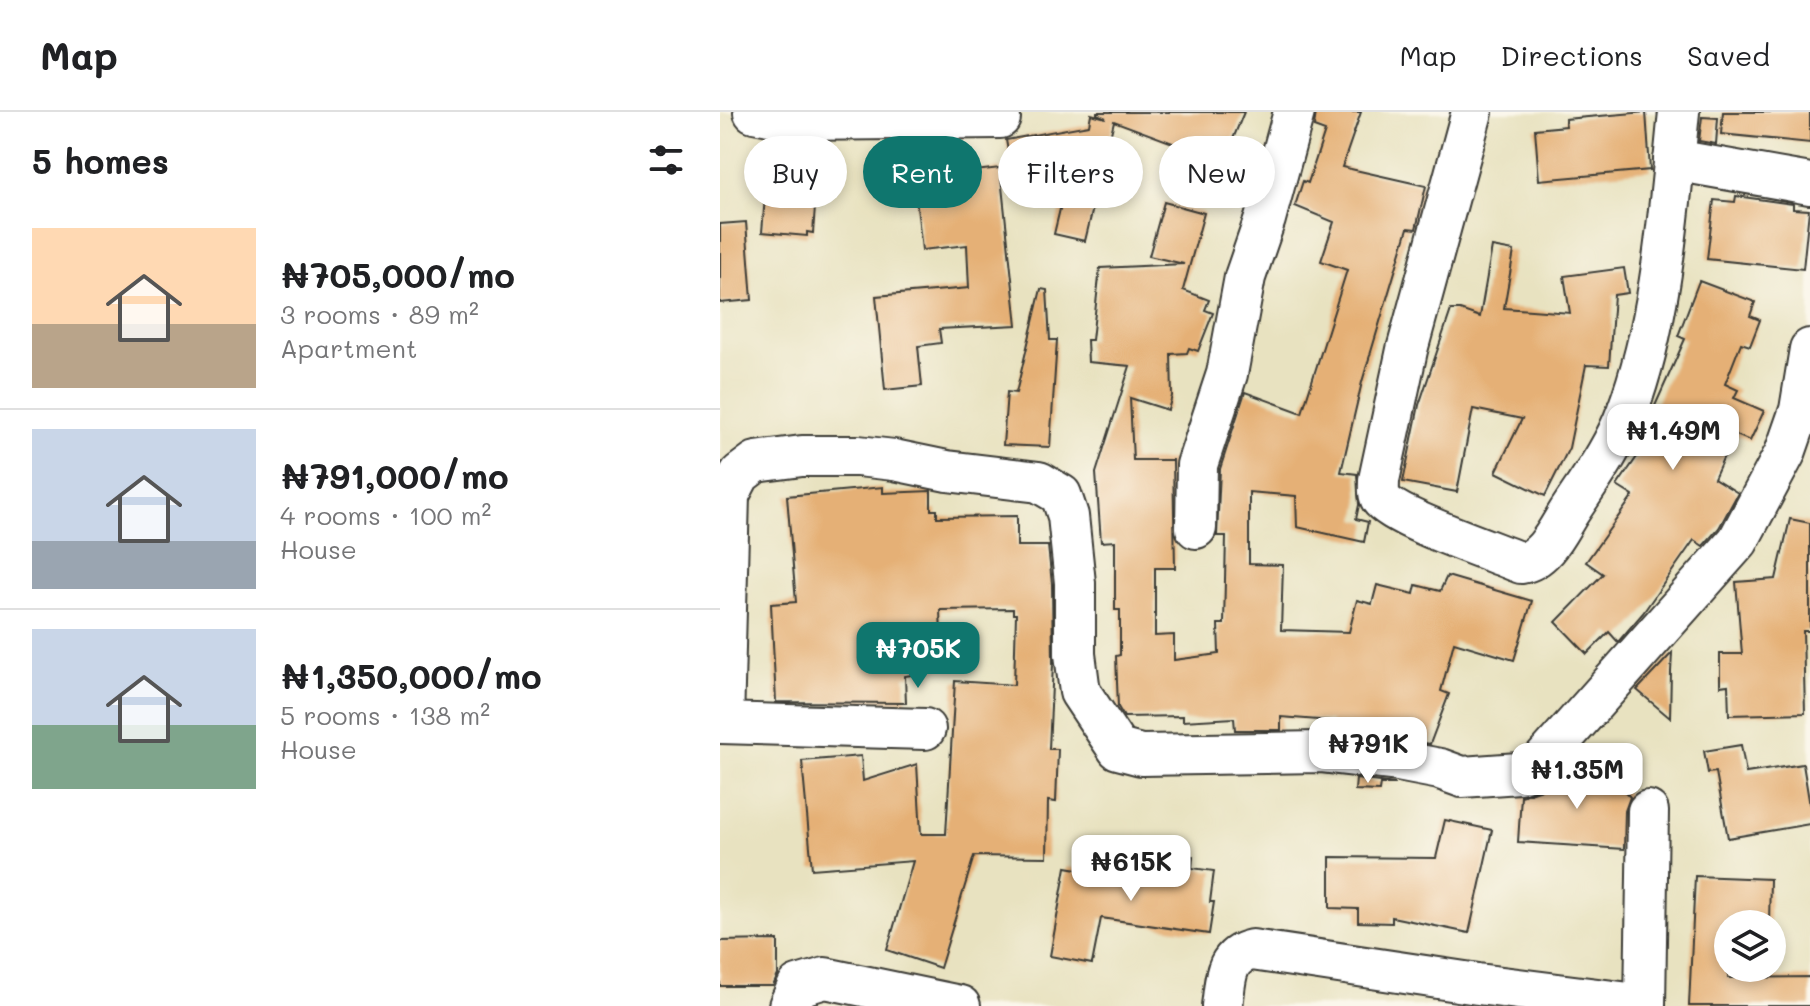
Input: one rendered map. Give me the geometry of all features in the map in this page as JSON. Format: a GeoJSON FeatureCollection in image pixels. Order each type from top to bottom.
{"type":"FeatureCollection","features":[{"type":"Feature","properties":{"kind":"street"},"geometry":{"type":"LineString","coordinates":[[754,112],[795,120],[1000,118]]}},
{"type":"Feature","properties":{"kind":"street"},"geometry":{"type":"LineString","coordinates":[[1196,528],[1197,465],[1227,374],[1245,277],[1265,219],[1294,112]]}},
{"type":"Feature","properties":{"kind":"street"},"geometry":{"type":"LineString","coordinates":[[1472,112],[1407,350],[1379,492],[1381,500],[1400,514],[1521,563],[1532,561],[1549,544],[1607,452],[1627,412],[1656,307],[1679,112]]}},
{"type":"Feature","properties":{"kind":"street"},"geometry":{"type":"LineString","coordinates":[[1674,160],[1810,184]]}},
{"type":"Feature","properties":{"kind":"street"},"geometry":{"type":"LineString","coordinates":[[925,729],[722,723],[729,588],[729,495],[740,474],[756,462],[802,456],[858,456],[1039,482],[1051,487],[1061,495],[1068,516],[1075,583],[1075,654],[1080,692],[1118,749],[1141,755],[1320,752],[1367,755],[1440,769],[1462,777],[1519,773],[1538,766],[1738,541],[1797,457],[1800,410],[1810,349]]}},
{"type":"Feature","properties":{"kind":"street"},"geometry":{"type":"LineString","coordinates":[[1222,1006],[1228,969],[1233,959],[1240,953],[1252,950],[1645,1006],[1648,811]]}},
{"type":"Feature","properties":{"kind":"street"},"geometry":{"type":"LineString","coordinates":[[789,1006],[798,986],[825,978],[960,1006]]}},
{"type":"Feature","properties":{"kind":"building"},"geometry":{"type":"Polygon","coordinates":[[[1244,112],[1234,136],[1159,138],[1114,121],[1110,136],[1028,136],[1089,125],[1091,114],[1106,118],[1097,114],[1244,112]]]}},
{"type":"Feature","properties":{"kind":"building"},"geometry":{"type":"Polygon","coordinates":[[[1316,112],[1361,112],[1342,167],[1426,186],[1416,229],[1408,228],[1362,382],[1341,472],[1357,474],[1359,505],[1356,519],[1368,522],[1364,542],[1297,527],[1296,496],[1249,492],[1249,564],[1283,565],[1281,630],[1349,632],[1357,600],[1372,604],[1377,585],[1414,594],[1416,585],[1440,591],[1447,576],[1532,601],[1514,660],[1454,642],[1441,691],[1449,694],[1430,744],[1328,730],[1331,721],[1281,717],[1281,730],[1235,730],[1234,718],[1183,721],[1183,716],[1124,717],[1118,707],[1116,656],[1120,655],[1120,610],[1115,610],[1115,541],[1101,542],[1096,473],[1130,366],[1088,362],[1087,340],[1092,340],[1100,268],[1184,264],[1149,256],[1162,208],[1186,208],[1204,213],[1183,290],[1209,300],[1205,310],[1213,313],[1198,351],[1189,348],[1187,353],[1171,354],[1172,396],[1168,410],[1130,398],[1133,460],[1173,460],[1175,568],[1155,568],[1155,636],[1174,635],[1174,660],[1219,654],[1218,624],[1224,624],[1226,536],[1217,536],[1220,469],[1245,392],[1302,413],[1347,270],[1321,261],[1334,222],[1295,206],[1303,181],[1308,183],[1325,131],[1314,127],[1316,112]]]}},
{"type":"Feature","properties":{"kind":"building"},"geometry":{"type":"Polygon","coordinates":[[[1646,112],[1650,170],[1539,180],[1535,129],[1566,126],[1565,119],[1646,112]]]}},
{"type":"Feature","properties":{"kind":"building"},"geometry":{"type":"Polygon","coordinates":[[[1723,112],[1810,112],[1810,143],[1721,134],[1723,112]]]}},
{"type":"Feature","properties":{"kind":"building"},"geometry":{"type":"Polygon","coordinates":[[[1702,117],[1718,118],[1716,144],[1699,141],[1702,117]]]}},
{"type":"Feature","properties":{"kind":"building"},"geometry":{"type":"Polygon","coordinates":[[[998,168],[998,208],[1004,208],[1017,325],[939,329],[941,343],[918,346],[922,386],[885,390],[876,296],[969,288],[967,245],[922,250],[917,208],[982,208],[982,170],[998,168]]]}},
{"type":"Feature","properties":{"kind":"building"},"geometry":{"type":"Polygon","coordinates":[[[1736,196],[1793,204],[1793,209],[1809,210],[1803,269],[1707,259],[1714,200],[1735,202],[1736,196]]]}},
{"type":"Feature","properties":{"kind":"building"},"geometry":{"type":"Polygon","coordinates":[[[764,208],[815,208],[813,233],[807,232],[807,236],[762,232],[764,208]]]}},
{"type":"Feature","properties":{"kind":"building"},"geometry":{"type":"Polygon","coordinates":[[[1060,208],[1093,208],[1085,241],[1054,234],[1060,208]]]}},
{"type":"Feature","properties":{"kind":"building"},"geometry":{"type":"Polygon","coordinates":[[[746,222],[752,300],[720,303],[720,224],[746,222]]]}},
{"type":"Feature","properties":{"kind":"building"},"geometry":{"type":"Polygon","coordinates":[[[1492,247],[1514,251],[1504,308],[1570,313],[1564,276],[1624,268],[1628,293],[1614,295],[1609,366],[1586,365],[1569,448],[1545,496],[1496,472],[1522,419],[1473,409],[1457,492],[1403,482],[1419,405],[1451,310],[1480,317],[1492,247]]]}},
{"type":"Feature","properties":{"kind":"building"},"geometry":{"type":"Polygon","coordinates":[[[1699,281],[1755,302],[1750,316],[1760,320],[1750,346],[1741,343],[1725,384],[1738,390],[1734,398],[1764,411],[1750,441],[1734,434],[1714,478],[1738,493],[1719,528],[1703,546],[1694,540],[1643,613],[1618,642],[1609,632],[1587,654],[1556,622],[1603,574],[1586,562],[1633,496],[1617,486],[1661,422],[1650,417],[1685,339],[1678,336],[1699,281]]]}},
{"type":"Feature","properties":{"kind":"building"},"geometry":{"type":"Polygon","coordinates":[[[1041,289],[1047,290],[1050,340],[1057,340],[1050,447],[1003,445],[1007,392],[1016,393],[1041,289]]]}},
{"type":"Feature","properties":{"kind":"building"},"geometry":{"type":"Polygon","coordinates":[[[883,487],[883,493],[931,491],[931,510],[937,510],[937,517],[1017,516],[1017,546],[1048,546],[1053,664],[1049,749],[1058,749],[1056,802],[1048,801],[1047,857],[974,856],[940,968],[887,950],[913,861],[812,869],[802,761],[861,756],[863,781],[917,764],[921,834],[946,834],[955,681],[1014,685],[1016,614],[1013,614],[1013,609],[940,610],[941,635],[910,636],[912,675],[905,676],[906,703],[776,702],[771,604],[796,602],[787,496],[883,487]]]}},
{"type":"Feature","properties":{"kind":"building"},"geometry":{"type":"Polygon","coordinates":[[[1790,519],[1810,523],[1810,631],[1803,631],[1805,713],[1729,715],[1728,685],[1720,686],[1720,654],[1742,654],[1736,582],[1776,579],[1790,519]]]}},
{"type":"Feature","properties":{"kind":"building"},"geometry":{"type":"Polygon","coordinates":[[[1672,653],[1671,672],[1670,718],[1637,690],[1672,653]]]}},
{"type":"Feature","properties":{"kind":"building"},"geometry":{"type":"Polygon","coordinates":[[[1741,745],[1746,773],[1803,764],[1810,824],[1728,838],[1716,772],[1708,773],[1704,751],[1741,745]]]}},
{"type":"Feature","properties":{"kind":"building"},"geometry":{"type":"Polygon","coordinates":[[[1592,756],[1630,797],[1625,811],[1624,849],[1518,842],[1521,796],[1545,788],[1555,789],[1592,756]]]}},
{"type":"Feature","properties":{"kind":"building"},"geometry":{"type":"Polygon","coordinates":[[[1356,779],[1395,784],[1380,784],[1379,791],[1355,790],[1356,779]]]}},
{"type":"Feature","properties":{"kind":"building"},"geometry":{"type":"Polygon","coordinates":[[[1445,820],[1492,830],[1469,933],[1392,917],[1392,923],[1358,922],[1358,909],[1330,908],[1330,857],[1436,858],[1445,820]]]}},
{"type":"Feature","properties":{"kind":"building"},"geometry":{"type":"Polygon","coordinates":[[[1156,851],[1193,856],[1192,868],[1214,871],[1210,902],[1214,902],[1209,934],[1101,918],[1092,964],[1050,956],[1066,867],[1140,880],[1141,874],[1152,876],[1156,851]]]}},
{"type":"Feature","properties":{"kind":"building"},"geometry":{"type":"Polygon","coordinates":[[[1695,876],[1770,879],[1769,910],[1714,910],[1714,982],[1786,982],[1786,977],[1810,977],[1810,1006],[1689,1006],[1695,876]]]}},
{"type":"Feature","properties":{"kind":"building"},"geometry":{"type":"Polygon","coordinates":[[[778,940],[778,975],[773,986],[720,986],[720,941],[778,940]]]}}]}
